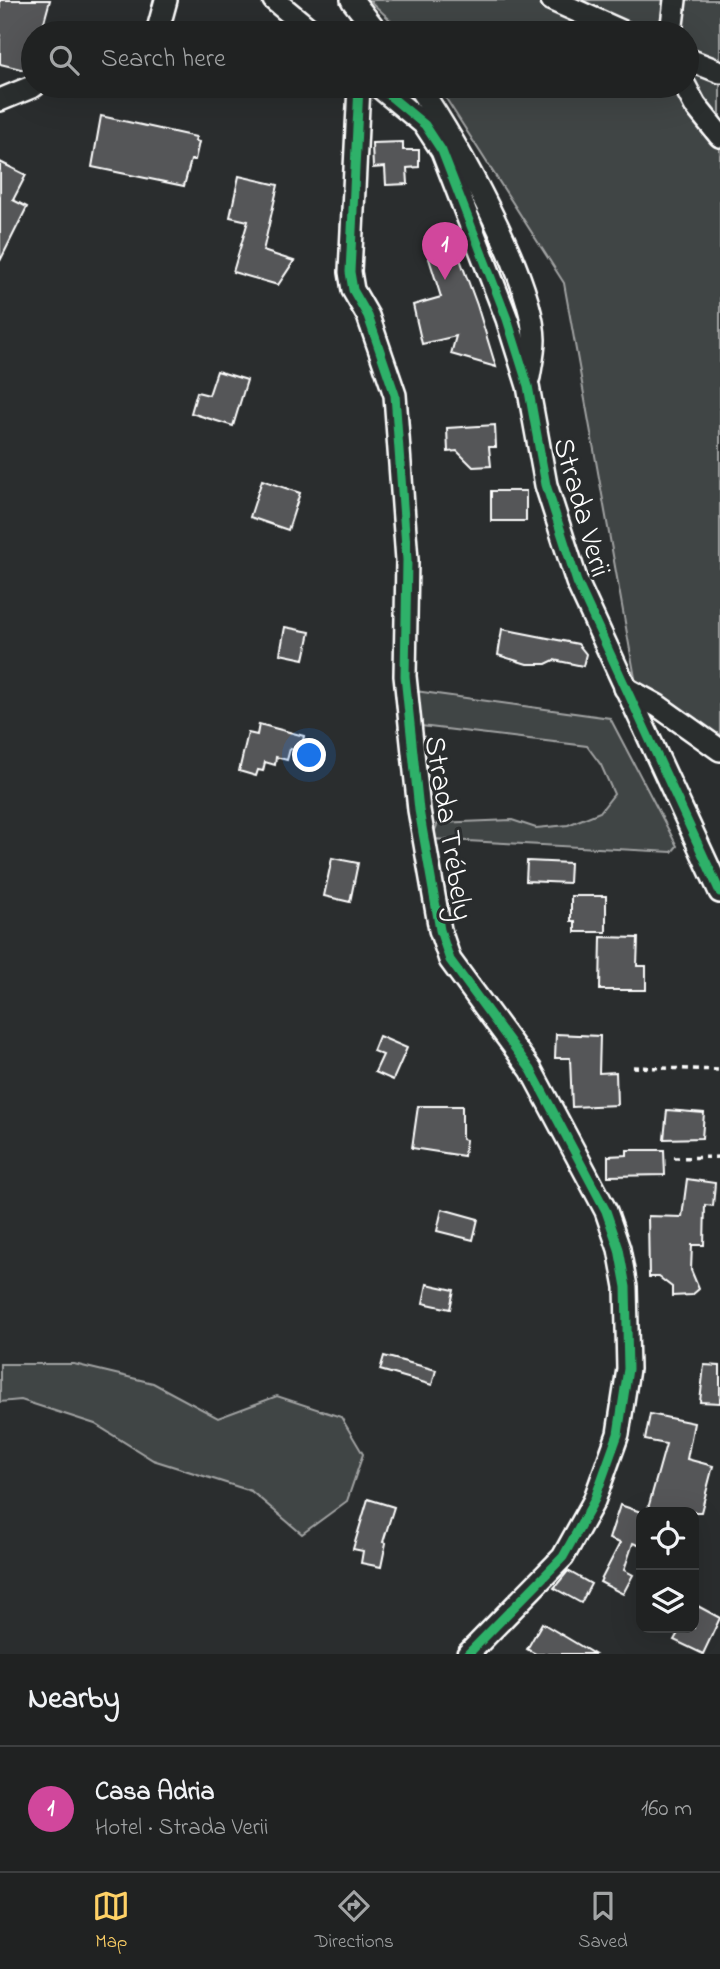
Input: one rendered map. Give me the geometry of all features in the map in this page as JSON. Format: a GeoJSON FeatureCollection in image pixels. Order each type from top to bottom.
{"type":"FeatureCollection","features":[{"type":"Feature","properties":{"kind":"street"},"geometry":{"type":"LineString","coordinates":[[160,21],[166,0]]}},
{"type":"Feature","properties":{"kind":"street"},"geometry":{"type":"LineString","coordinates":[[274,0],[299,21]]}},
{"type":"Feature","properties":{"kind":"street"},"geometry":{"type":"LineString","coordinates":[[352,0],[369,21]]}},
{"type":"Feature","properties":{"kind":"street"},"geometry":{"type":"LineString","coordinates":[[552,0],[599,21]]}},
{"type":"Feature","properties":{"kind":"street"},"geometry":{"type":"LineString","coordinates":[[672,21],[675,0]]}},
{"type":"Feature","properties":{"kind":"street"},"geometry":{"type":"LineString","coordinates":[[699,64],[720,72]]}},
{"type":"Feature","properties":{"kind":"street"},"geometry":{"type":"LineString","coordinates":[[0,100],[21,91]]}},
{"type":"Feature","properties":{"kind":"street","name":"Strada Trébely"},"geometry":{"type":"LineString","coordinates":[[358,98],[351,272],[353,290],[368,316],[395,395],[407,561],[405,676],[419,810],[432,899],[450,960],[531,1070],[606,1211],[619,1249],[626,1287],[628,1369],[618,1434],[594,1501],[563,1557],[468,1654]]}},
{"type":"Feature","properties":{"kind":"street","name":"Strada Verii"},"geometry":{"type":"LineString","coordinates":[[392,98],[425,125],[447,163],[507,318],[528,386],[550,496],[577,582],[720,892]]}},
{"type":"Feature","properties":{"kind":"street"},"geometry":{"type":"LineString","coordinates":[[425,98],[461,157],[524,290],[534,339],[528,386]]}},
{"type":"Feature","properties":{"kind":"street"},"geometry":{"type":"LineString","coordinates":[[691,98],[720,136]]}},
{"type":"Feature","properties":{"kind":"street"},"geometry":{"type":"LineString","coordinates":[[625,688],[658,706],[720,750]]}},
{"type":"Feature","properties":{"kind":"path"},"geometry":{"type":"LineString","coordinates":[[633,1067],[720,1070]]}},
{"type":"Feature","properties":{"kind":"path"},"geometry":{"type":"LineString","coordinates":[[674,1158],[720,1157]]}},
{"type":"Feature","properties":{"kind":"shaded area"},"geometry":{"type":"Polygon","coordinates":[[[369,0],[720,0],[720,748],[637,689],[564,283],[446,98],[699,98],[699,21],[391,21],[369,0]]]}},
{"type":"Feature","properties":{"kind":"shaded area"},"geometry":{"type":"Polygon","coordinates":[[[408,690],[610,718],[677,846],[672,852],[431,839],[438,823],[512,820],[536,828],[568,825],[600,812],[614,794],[601,765],[587,746],[421,726],[412,720],[408,690]]]}},
{"type":"Feature","properties":{"kind":"shaded area"},"geometry":{"type":"Polygon","coordinates":[[[0,1364],[74,1364],[153,1383],[218,1418],[277,1396],[341,1417],[363,1454],[347,1501],[302,1534],[251,1491],[153,1460],[95,1424],[21,1400],[0,1402],[0,1364]]]}},
{"type":"Feature","properties":{"kind":"building"},"geometry":{"type":"Polygon","coordinates":[[[0,0],[50,0],[44,21],[21,21],[21,69],[0,64],[0,0]]]}},
{"type":"Feature","properties":{"kind":"building"},"geometry":{"type":"Polygon","coordinates":[[[101,116],[196,137],[195,141],[199,142],[195,160],[191,160],[184,186],[92,167],[101,116]]]}},
{"type":"Feature","properties":{"kind":"building"},"geometry":{"type":"Polygon","coordinates":[[[403,142],[403,150],[419,150],[419,167],[407,168],[408,184],[386,185],[385,167],[373,168],[372,143],[403,142]]]}},
{"type":"Feature","properties":{"kind":"building"},"geometry":{"type":"Polygon","coordinates":[[[0,162],[26,175],[13,200],[27,207],[0,261],[0,162]]]}},
{"type":"Feature","properties":{"kind":"building"},"geometry":{"type":"Polygon","coordinates":[[[239,176],[278,185],[263,251],[294,261],[278,285],[233,272],[248,221],[230,217],[239,176]]]}},
{"type":"Feature","properties":{"kind":"building"},"geometry":{"type":"Polygon","coordinates":[[[453,240],[496,367],[451,354],[456,336],[422,344],[413,305],[441,297],[426,249],[453,240]]]}},
{"type":"Feature","properties":{"kind":"building"},"geometry":{"type":"Polygon","coordinates":[[[217,371],[247,380],[233,426],[191,413],[197,392],[209,395],[217,371]]]}},
{"type":"Feature","properties":{"kind":"building"},"geometry":{"type":"Polygon","coordinates":[[[495,425],[496,447],[489,447],[491,466],[473,467],[457,451],[448,452],[447,428],[495,425]]]}},
{"type":"Feature","properties":{"kind":"building"},"geometry":{"type":"Polygon","coordinates":[[[262,480],[300,493],[288,530],[250,517],[262,480]]]}},
{"type":"Feature","properties":{"kind":"building"},"geometry":{"type":"Polygon","coordinates":[[[491,491],[526,491],[526,521],[491,521],[491,491]]]}},
{"type":"Feature","properties":{"kind":"building"},"geometry":{"type":"Polygon","coordinates":[[[285,627],[310,632],[304,659],[280,654],[285,627]]]}},
{"type":"Feature","properties":{"kind":"building"},"geometry":{"type":"Polygon","coordinates":[[[502,629],[578,644],[586,654],[583,666],[554,660],[546,664],[527,664],[498,655],[502,629]]]}},
{"type":"Feature","properties":{"kind":"building"},"geometry":{"type":"Polygon","coordinates":[[[259,724],[304,736],[301,751],[290,749],[287,760],[276,757],[275,765],[265,762],[263,771],[258,770],[256,776],[239,771],[248,733],[257,735],[259,724]]]}},
{"type":"Feature","properties":{"kind":"building"},"geometry":{"type":"Polygon","coordinates":[[[332,858],[358,863],[350,902],[324,896],[332,858]]]}},
{"type":"Feature","properties":{"kind":"building"},"geometry":{"type":"Polygon","coordinates":[[[527,861],[570,863],[569,883],[526,881],[527,861]]]}},
{"type":"Feature","properties":{"kind":"building"},"geometry":{"type":"Polygon","coordinates":[[[571,896],[606,896],[606,932],[575,932],[575,921],[571,921],[571,896]]]}},
{"type":"Feature","properties":{"kind":"building"},"geometry":{"type":"Polygon","coordinates":[[[601,937],[638,938],[637,966],[646,966],[646,990],[600,990],[601,937]]]}},
{"type":"Feature","properties":{"kind":"building"},"geometry":{"type":"Polygon","coordinates":[[[556,1034],[600,1036],[599,1073],[616,1072],[617,1105],[572,1107],[570,1058],[555,1058],[556,1034]]]}},
{"type":"Feature","properties":{"kind":"building"},"geometry":{"type":"Polygon","coordinates":[[[379,1036],[407,1048],[393,1080],[375,1072],[383,1055],[373,1051],[379,1036]]]}},
{"type":"Feature","properties":{"kind":"building"},"geometry":{"type":"Polygon","coordinates":[[[418,1106],[462,1106],[462,1139],[466,1140],[464,1156],[412,1148],[418,1106]]]}},
{"type":"Feature","properties":{"kind":"building"},"geometry":{"type":"Polygon","coordinates":[[[667,1110],[704,1113],[702,1138],[664,1139],[667,1110]]]}},
{"type":"Feature","properties":{"kind":"building"},"geometry":{"type":"Polygon","coordinates":[[[627,1150],[664,1150],[665,1175],[608,1176],[608,1156],[627,1155],[627,1150]]]}},
{"type":"Feature","properties":{"kind":"building"},"geometry":{"type":"Polygon","coordinates":[[[687,1179],[715,1183],[713,1206],[705,1205],[704,1245],[692,1245],[691,1270],[699,1289],[692,1295],[672,1296],[672,1287],[659,1277],[649,1277],[648,1216],[682,1217],[687,1179]]]}},
{"type":"Feature","properties":{"kind":"building"},"geometry":{"type":"Polygon","coordinates":[[[442,1209],[478,1219],[473,1240],[437,1231],[442,1209]]]}},
{"type":"Feature","properties":{"kind":"building"},"geometry":{"type":"Polygon","coordinates":[[[427,1284],[454,1290],[450,1309],[423,1303],[427,1284]]]}},
{"type":"Feature","properties":{"kind":"building"},"geometry":{"type":"Polygon","coordinates":[[[384,1356],[436,1370],[432,1385],[380,1370],[384,1356]]]}},
{"type":"Feature","properties":{"kind":"building"},"geometry":{"type":"Polygon","coordinates":[[[704,1365],[720,1366],[720,1403],[700,1402],[704,1365]]]}},
{"type":"Feature","properties":{"kind":"building"},"geometry":{"type":"Polygon","coordinates":[[[650,1414],[694,1423],[687,1459],[713,1466],[701,1512],[699,1507],[648,1507],[666,1444],[645,1440],[650,1414]]]}},
{"type":"Feature","properties":{"kind":"building"},"geometry":{"type":"Polygon","coordinates":[[[368,1499],[394,1507],[383,1542],[386,1543],[381,1567],[361,1563],[363,1551],[353,1549],[368,1499]]]}},
{"type":"Feature","properties":{"kind":"building"},"geometry":{"type":"Polygon","coordinates":[[[620,1505],[636,1510],[636,1544],[633,1543],[624,1570],[633,1575],[623,1594],[600,1582],[620,1543],[609,1539],[620,1505]]]}},
{"type":"Feature","properties":{"kind":"building"},"geometry":{"type":"Polygon","coordinates":[[[568,1571],[591,1584],[581,1603],[554,1588],[568,1571]]]}},
{"type":"Feature","properties":{"kind":"building"},"geometry":{"type":"Polygon","coordinates":[[[699,1607],[720,1618],[703,1654],[674,1640],[678,1633],[699,1633],[699,1607]]]}},
{"type":"Feature","properties":{"kind":"building"},"geometry":{"type":"Polygon","coordinates":[[[542,1623],[594,1654],[536,1654],[527,1649],[542,1623]]]}},
{"type":"Feature","properties":{"kind":"cycle path"},"geometry":{"type":"LineString","coordinates":[[358,98],[350,272],[353,290],[368,316],[395,395],[407,560],[405,676],[419,810],[440,930],[450,960],[531,1070],[606,1211],[619,1249],[626,1287],[628,1369],[618,1434],[594,1501],[563,1557],[468,1654]]}},
{"type":"Feature","properties":{"kind":"cycle path"},"geometry":{"type":"LineString","coordinates":[[392,98],[425,125],[442,151],[507,319],[528,386],[546,485],[577,582],[720,892]]}},
{"type":"Feature","properties":{"kind":"place","name":"Casa Adria"},"geometry":{"type":"Point","coordinates":[445,280]}}]}
